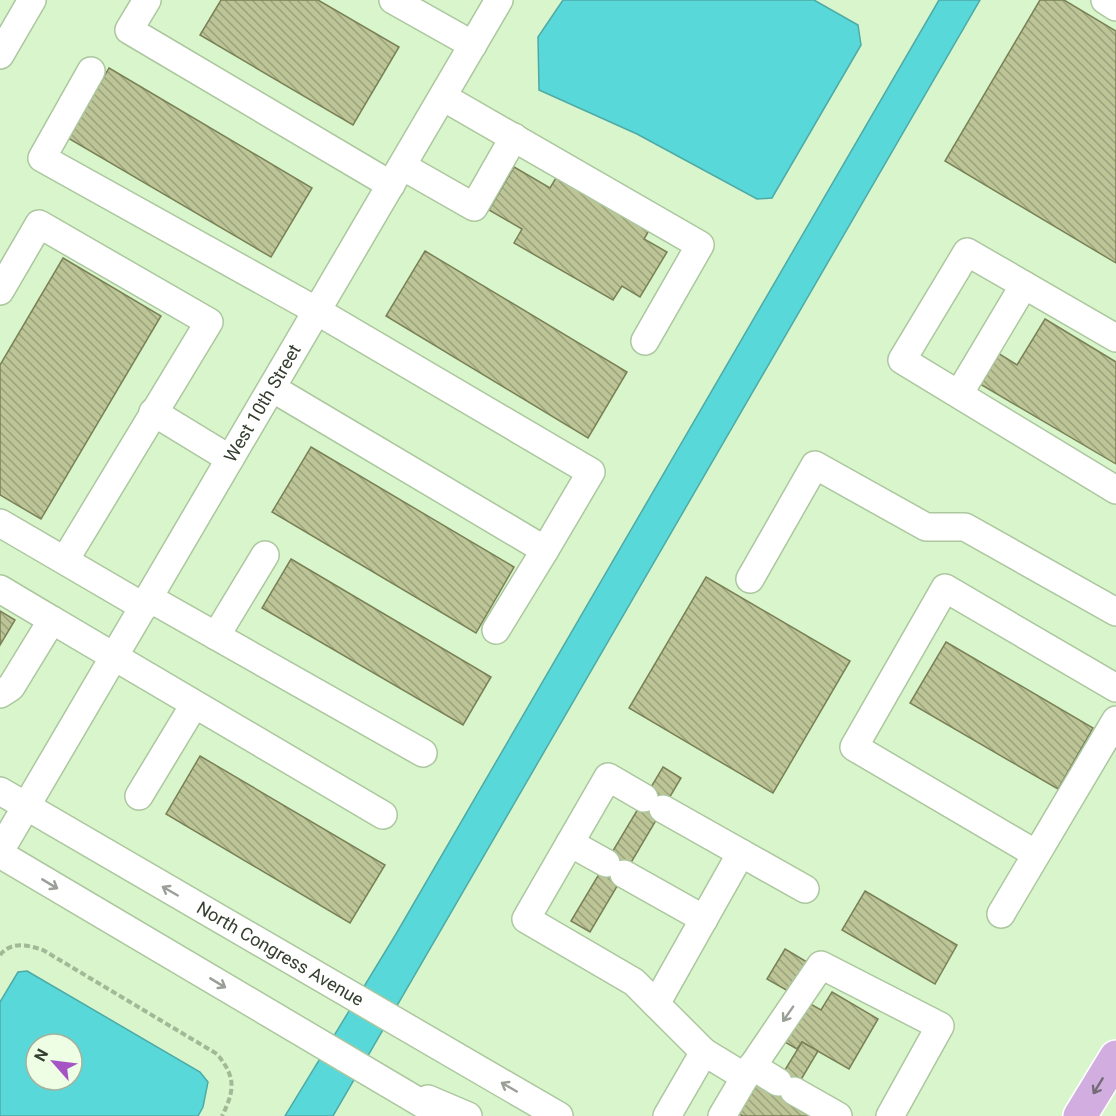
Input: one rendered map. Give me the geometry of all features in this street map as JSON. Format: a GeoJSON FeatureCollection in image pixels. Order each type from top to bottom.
{"type":"FeatureCollection","features":[{"type":"Feature","properties":{"kind":"main road"},"geometry":{"type":"LineString","coordinates":[[1080,1116],[1116,1057]]}},
{"type":"Feature","properties":{"kind":"street"},"geometry":{"type":"LineString","coordinates":[[0,55],[32,0]]}},
{"type":"Feature","properties":{"kind":"street"},"geometry":{"type":"LineString","coordinates":[[147,0],[129,30],[396,176],[474,207],[514,137]]}},
{"type":"Feature","properties":{"kind":"street"},"geometry":{"type":"LineString","coordinates":[[393,0],[473,45]]}},
{"type":"Feature","properties":{"kind":"street","name":"West 10th Street"},"geometry":{"type":"LineString","coordinates":[[0,853],[499,0]]}},
{"type":"Feature","properties":{"kind":"street"},"geometry":{"type":"LineString","coordinates":[[1105,0],[1116,7]]}},
{"type":"Feature","properties":{"kind":"street"},"geometry":{"type":"LineString","coordinates":[[91,71],[42,158],[317,311],[591,472],[496,630]]}},
{"type":"Feature","properties":{"kind":"street"},"geometry":{"type":"LineString","coordinates":[[443,97],[700,245],[645,340]]}},
{"type":"Feature","properties":{"kind":"street"},"geometry":{"type":"LineString","coordinates":[[0,291],[39,224],[209,322],[65,560]]}},
{"type":"Feature","properties":{"kind":"street"},"geometry":{"type":"LineString","coordinates":[[1116,338],[967,252],[902,360],[1116,490]]}},
{"type":"Feature","properties":{"kind":"street"},"geometry":{"type":"LineString","coordinates":[[958,394],[1024,285]]}},
{"type":"Feature","properties":{"kind":"street"},"geometry":{"type":"LineString","coordinates":[[272,388],[545,550]]}},
{"type":"Feature","properties":{"kind":"street"},"geometry":{"type":"LineString","coordinates":[[153,412],[230,459]]}},
{"type":"Feature","properties":{"kind":"street"},"geometry":{"type":"LineString","coordinates":[[750,579],[815,465],[926,527],[964,527],[1116,612]]}},
{"type":"Feature","properties":{"kind":"street"},"geometry":{"type":"LineString","coordinates":[[0,523],[65,560],[216,636],[423,753]]}},
{"type":"Feature","properties":{"kind":"street"},"geometry":{"type":"LineString","coordinates":[[216,636],[265,555]]}},
{"type":"Feature","properties":{"kind":"street"},"geometry":{"type":"LineString","coordinates":[[1036,854],[854,747],[945,588],[1116,688]]}},
{"type":"Feature","properties":{"kind":"street"},"geometry":{"type":"LineString","coordinates":[[0,589],[383,815]]}},
{"type":"Feature","properties":{"kind":"street"},"geometry":{"type":"LineString","coordinates":[[0,694],[11,687],[52,620]]}},
{"type":"Feature","properties":{"kind":"street"},"geometry":{"type":"LineString","coordinates":[[139,796],[194,705]]}},
{"type":"Feature","properties":{"kind":"street"},"geometry":{"type":"LineString","coordinates":[[1001,914],[1116,720]]}},
{"type":"Feature","properties":{"kind":"street"},"geometry":{"type":"LineString","coordinates":[[805,888],[608,777],[526,919],[634,982],[704,1052],[786,1086],[838,1116]]}},
{"type":"Feature","properties":{"kind":"street","name":"North Congress Avenue"},"geometry":{"type":"LineString","coordinates":[[0,791],[559,1116]]}},
{"type":"Feature","properties":{"kind":"street"},"geometry":{"type":"LineString","coordinates":[[570,843],[704,919]]}},
{"type":"Feature","properties":{"kind":"street"},"geometry":{"type":"LineString","coordinates":[[0,853],[443,1116]]}},
{"type":"Feature","properties":{"kind":"street"},"geometry":{"type":"LineString","coordinates":[[656,1004],[741,853]]}},
{"type":"Feature","properties":{"kind":"street"},"geometry":{"type":"LineString","coordinates":[[722,1116],[749,1071],[821,965],[940,1026],[890,1116]]}},
{"type":"Feature","properties":{"kind":"street"},"geometry":{"type":"LineString","coordinates":[[667,1116],[704,1052]]}},
{"type":"Feature","properties":{"kind":"street"},"geometry":{"type":"LineString","coordinates":[[370,1073],[468,1116]]}},
{"type":"Feature","properties":{"kind":"path"},"geometry":{"type":"LineString","coordinates":[[0,955],[14,945],[29,945],[43,950],[217,1054],[230,1074],[233,1087],[222,1116]]}},
{"type":"Feature","properties":{"kind":"water"},"geometry":{"type":"Polygon","coordinates":[[[563,0],[814,0],[858,25],[861,45],[772,198],[757,199],[637,134],[539,90],[538,37],[563,0]]]}},
{"type":"Feature","properties":{"kind":"water"},"geometry":{"type":"Polygon","coordinates":[[[939,0],[980,0],[333,1116],[285,1116],[396,934],[939,0]]]}},
{"type":"Feature","properties":{"kind":"water"},"geometry":{"type":"Polygon","coordinates":[[[27,971],[200,1072],[208,1082],[203,1107],[198,1116],[0,1116],[0,1002],[18,972],[27,971]]]}},
{"type":"Feature","properties":{"kind":"building"},"geometry":{"type":"Polygon","coordinates":[[[221,0],[318,0],[399,47],[353,125],[200,35],[221,0]]]}},
{"type":"Feature","properties":{"kind":"building"},"geometry":{"type":"Polygon","coordinates":[[[1040,0],[1064,0],[1116,31],[1116,263],[945,161],[1040,0]]]}},
{"type":"Feature","properties":{"kind":"building"},"geometry":{"type":"Polygon","coordinates":[[[109,68],[312,188],[271,257],[68,138],[109,68]]]}},
{"type":"Feature","properties":{"kind":"building"},"geometry":{"type":"Polygon","coordinates":[[[514,167],[550,188],[559,173],[651,227],[644,239],[667,252],[640,297],[622,286],[613,300],[514,243],[522,229],[489,210],[514,167]]]}},
{"type":"Feature","properties":{"kind":"building"},"geometry":{"type":"Polygon","coordinates":[[[425,251],[627,372],[588,438],[386,316],[425,251]]]}},
{"type":"Feature","properties":{"kind":"building"},"geometry":{"type":"Polygon","coordinates":[[[63,258],[161,316],[41,519],[0,495],[0,365],[63,258]]]}},
{"type":"Feature","properties":{"kind":"building"},"geometry":{"type":"Polygon","coordinates":[[[1045,319],[1116,362],[1116,464],[980,384],[998,353],[1017,365],[1045,319]]]}},
{"type":"Feature","properties":{"kind":"building"},"geometry":{"type":"Polygon","coordinates":[[[311,447],[514,567],[476,633],[272,512],[311,447]]]}},
{"type":"Feature","properties":{"kind":"building"},"geometry":{"type":"Polygon","coordinates":[[[291,559],[491,677],[463,725],[262,608],[291,559]]]}},
{"type":"Feature","properties":{"kind":"building"},"geometry":{"type":"Polygon","coordinates":[[[706,577],[850,661],[773,793],[629,708],[706,577]]]}},
{"type":"Feature","properties":{"kind":"building"},"geometry":{"type":"Polygon","coordinates":[[[0,611],[15,620],[0,645],[0,611]]]}},
{"type":"Feature","properties":{"kind":"building"},"geometry":{"type":"Polygon","coordinates":[[[946,642],[1093,728],[1058,789],[910,703],[946,642]]]}},
{"type":"Feature","properties":{"kind":"building"},"geometry":{"type":"Polygon","coordinates":[[[200,756],[385,865],[350,923],[166,814],[200,756]]]}},
{"type":"Feature","properties":{"kind":"building"},"geometry":{"type":"Polygon","coordinates":[[[663,767],[681,778],[590,932],[571,921],[663,767]]]}},
{"type":"Feature","properties":{"kind":"building"},"geometry":{"type":"Polygon","coordinates":[[[865,891],[957,945],[935,984],[842,930],[865,891]]]}},
{"type":"Feature","properties":{"kind":"building"},"geometry":{"type":"Polygon","coordinates":[[[785,949],[812,965],[795,995],[767,979],[785,949]]]}},
{"type":"Feature","properties":{"kind":"building"},"geometry":{"type":"Polygon","coordinates":[[[832,992],[878,1019],[849,1069],[802,1042],[797,1049],[783,1041],[807,1002],[821,1010],[832,992]]]}},
{"type":"Feature","properties":{"kind":"building"},"geometry":{"type":"Polygon","coordinates":[[[802,1042],[818,1051],[787,1103],[810,1116],[743,1116],[739,1114],[757,1084],[771,1093],[802,1042]]]}}]}
